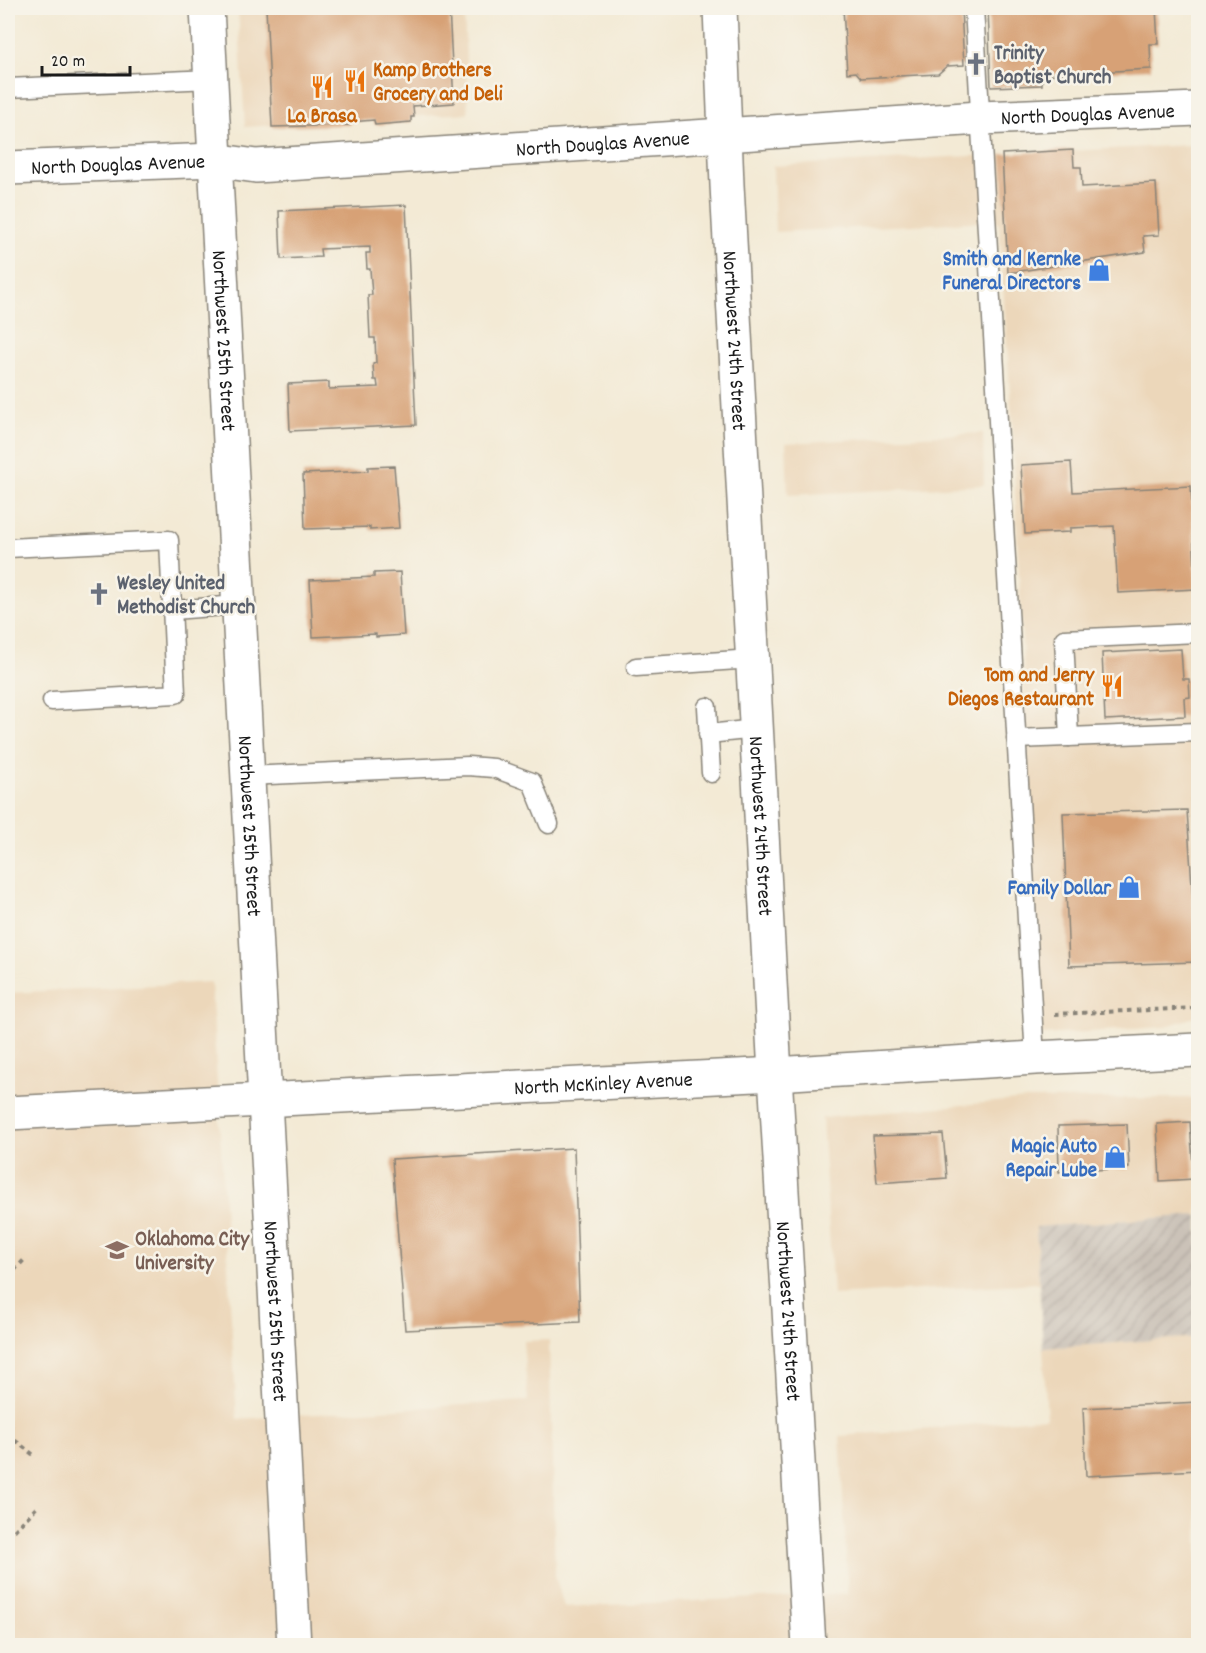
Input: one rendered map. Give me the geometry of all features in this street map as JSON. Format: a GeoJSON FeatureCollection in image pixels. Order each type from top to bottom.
{"type":"FeatureCollection","features":[{"type":"Feature","properties":{"kind":"street","name":"Northwest 25th Street"},"geometry":{"type":"LineString","coordinates":[[207,8],[294,1646]]}},
{"type":"Feature","properties":{"kind":"street","name":"Northwest 24th Street"},"geometry":{"type":"LineString","coordinates":[[720,8],[752,659],[808,1646]]}},
{"type":"Feature","properties":{"kind":"street","name":"North Douglas Avenue"},"geometry":{"type":"LineString","coordinates":[[8,168],[214,160],[264,165],[980,118],[1198,109]]}},
{"type":"Feature","properties":{"kind":"street","name":"North McKinley Avenue"},"geometry":{"type":"LineString","coordinates":[[8,1113],[1198,1050]]}},
{"type":"Feature","properties":{"kind":"lane"},"geometry":{"type":"LineString","coordinates":[[974,8],[1035,1058]]}},
{"type":"Feature","properties":{"kind":"lane"},"geometry":{"type":"LineString","coordinates":[[8,88],[210,79]]}},
{"type":"Feature","properties":{"kind":"lane"},"geometry":{"type":"LineString","coordinates":[[8,548],[169,540],[176,694],[52,701]]}},
{"type":"Feature","properties":{"kind":"lane"},"geometry":{"type":"LineString","coordinates":[[173,610],[238,605]]}},
{"type":"Feature","properties":{"kind":"lane"},"geometry":{"type":"LineString","coordinates":[[1069,736],[1064,639],[1198,633]]}},
{"type":"Feature","properties":{"kind":"lane"},"geometry":{"type":"LineString","coordinates":[[636,667],[752,659]]}},
{"type":"Feature","properties":{"kind":"lane"},"geometry":{"type":"LineString","coordinates":[[707,707],[711,773]]}},
{"type":"Feature","properties":{"kind":"lane"},"geometry":{"type":"LineString","coordinates":[[708,734],[756,729]]}},
{"type":"Feature","properties":{"kind":"lane"},"geometry":{"type":"LineString","coordinates":[[1016,738],[1198,732]]}},
{"type":"Feature","properties":{"kind":"lane"},"geometry":{"type":"LineString","coordinates":[[248,776],[468,766],[494,768],[532,782],[549,824]]}},
{"type":"Feature","properties":{"kind":"path"},"geometry":{"type":"LineString","coordinates":[[1032,1015],[1198,1008]]}},
{"type":"Feature","properties":{"kind":"path"},"geometry":{"type":"LineString","coordinates":[[8,1277],[24,1260]]}},
{"type":"Feature","properties":{"kind":"path"},"geometry":{"type":"LineString","coordinates":[[8,1435],[34,1456]]}},
{"type":"Feature","properties":{"kind":"path"},"geometry":{"type":"LineString","coordinates":[[8,1537],[37,1507]]}},
{"type":"Feature","properties":{"kind":"shaded area","name":"Kamp Brothers Grocery and Deli"},"geometry":{"type":"Polygon","coordinates":[[[238,8],[464,8],[468,113],[245,127],[238,8]]]}},
{"type":"Feature","properties":{"kind":"shaded area"},"geometry":{"type":"Polygon","coordinates":[[[1190,145],[1198,307],[1198,1016],[1163,1027],[1041,1035],[1012,424],[999,223],[971,222],[775,232],[773,166],[1190,145]]]}},
{"type":"Feature","properties":{"kind":"shaded area"},"geometry":{"type":"Polygon","coordinates":[[[983,433],[984,485],[788,495],[786,443],[983,433]]]}},
{"type":"Feature","properties":{"kind":"shaded area","name":"Oklahoma City University"},"geometry":{"type":"Polygon","coordinates":[[[211,982],[237,1419],[528,1401],[523,1341],[549,1340],[555,1575],[564,1607],[848,1594],[840,1436],[1047,1418],[1043,1348],[1198,1337],[1198,1645],[8,1646],[8,1162],[13,1076],[8,1025],[8,993],[211,982]]]}},
{"type":"Feature","properties":{"kind":"shaded area"},"geometry":{"type":"Polygon","coordinates":[[[1198,1098],[1198,1215],[1036,1227],[1039,1283],[833,1295],[822,1118],[1027,1099],[1198,1098]]]}},
{"type":"Feature","properties":{"kind":"shaded area"},"geometry":{"type":"Polygon","coordinates":[[[1198,1215],[1198,1337],[1043,1348],[1036,1227],[1198,1215]]]}},
{"type":"Feature","properties":{"kind":"building","name":"Kamp Brothers Grocery and Deli"},"geometry":{"type":"Polygon","coordinates":[[[266,8],[449,8],[454,103],[413,106],[414,117],[411,117],[411,122],[375,125],[374,120],[350,122],[350,125],[272,127],[266,8]]]}},
{"type":"Feature","properties":{"kind":"building"},"geometry":{"type":"Polygon","coordinates":[[[843,8],[961,8],[964,65],[947,66],[938,74],[861,78],[856,72],[847,73],[843,8]]]}},
{"type":"Feature","properties":{"kind":"building"},"geometry":{"type":"Polygon","coordinates":[[[988,8],[1156,8],[1158,44],[1150,44],[1151,69],[1042,75],[1042,85],[991,87],[988,8]]]}},
{"type":"Feature","properties":{"kind":"building"},"geometry":{"type":"Polygon","coordinates":[[[1073,150],[1074,167],[1081,167],[1082,187],[1156,183],[1159,235],[1143,236],[1145,252],[1008,273],[1002,154],[1073,150]]]}},
{"type":"Feature","properties":{"kind":"building"},"geometry":{"type":"Polygon","coordinates":[[[406,205],[416,425],[290,431],[288,384],[329,382],[329,389],[378,387],[377,380],[374,380],[373,364],[376,363],[375,338],[370,338],[368,295],[372,295],[366,253],[370,253],[370,247],[320,249],[321,257],[281,259],[279,211],[406,205]]]}},
{"type":"Feature","properties":{"kind":"building"},"geometry":{"type":"Polygon","coordinates":[[[1071,462],[1073,492],[1191,486],[1196,589],[1118,593],[1114,526],[1070,528],[1070,532],[1025,534],[1021,465],[1071,462]]]}},
{"type":"Feature","properties":{"kind":"building"},"geometry":{"type":"Polygon","coordinates":[[[394,466],[399,528],[305,529],[303,474],[368,471],[368,467],[394,466]]]}},
{"type":"Feature","properties":{"kind":"building"},"geometry":{"type":"Polygon","coordinates":[[[400,572],[404,635],[313,637],[310,580],[374,577],[374,573],[400,572]]]}},
{"type":"Feature","properties":{"kind":"building"},"geometry":{"type":"Polygon","coordinates":[[[1181,649],[1183,679],[1189,679],[1190,697],[1184,698],[1185,716],[1105,720],[1102,653],[1181,649]]]}},
{"type":"Feature","properties":{"kind":"building","name":"Family Dollar"},"geometry":{"type":"Polygon","coordinates":[[[1187,810],[1197,962],[1069,966],[1063,813],[1187,810]]]}},
{"type":"Feature","properties":{"kind":"building"},"geometry":{"type":"Polygon","coordinates":[[[1190,1122],[1194,1179],[1160,1181],[1157,1124],[1190,1122]]]}},
{"type":"Feature","properties":{"kind":"building"},"geometry":{"type":"Polygon","coordinates":[[[1127,1124],[1129,1168],[1059,1172],[1058,1126],[1127,1124]]]}},
{"type":"Feature","properties":{"kind":"building"},"geometry":{"type":"Polygon","coordinates":[[[943,1134],[947,1178],[877,1183],[873,1136],[943,1134]]]}},
{"type":"Feature","properties":{"kind":"building"},"geometry":{"type":"Polygon","coordinates":[[[574,1148],[580,1322],[405,1330],[392,1159],[574,1148]]]}},
{"type":"Feature","properties":{"kind":"building"},"geometry":{"type":"Polygon","coordinates":[[[1198,1402],[1198,1470],[1086,1476],[1083,1408],[1198,1402]]]}},
{"type":"Feature","properties":{"kind":"place","name":"Trinity Baptist Church"},"geometry":{"type":"Point","coordinates":[976,64]}},
{"type":"Feature","properties":{"kind":"place","name":"Kamp Brothers Grocery and Deli"},"geometry":{"type":"Point","coordinates":[355,81]}},
{"type":"Feature","properties":{"kind":"place","name":"La Brasa"},"geometry":{"type":"Point","coordinates":[322,87]}},
{"type":"Feature","properties":{"kind":"place","name":"Smith and Kernke Funeral Directors"},"geometry":{"type":"Point","coordinates":[1099,270]}},
{"type":"Feature","properties":{"kind":"place","name":"Wesley United Methodist Church"},"geometry":{"type":"Point","coordinates":[99,594]}},
{"type":"Feature","properties":{"kind":"place","name":"Tom and Jerry Diegos Restaurant"},"geometry":{"type":"Point","coordinates":[1112,686]}},
{"type":"Feature","properties":{"kind":"place","name":"Family Dollar"},"geometry":{"type":"Point","coordinates":[1129,887]}},
{"type":"Feature","properties":{"kind":"place","name":"Magic Auto Repair Lube"},"geometry":{"type":"Point","coordinates":[1115,1157]}},
{"type":"Feature","properties":{"kind":"place","name":"Oklahoma City University"},"geometry":{"type":"Point","coordinates":[117,1250]}}]}
